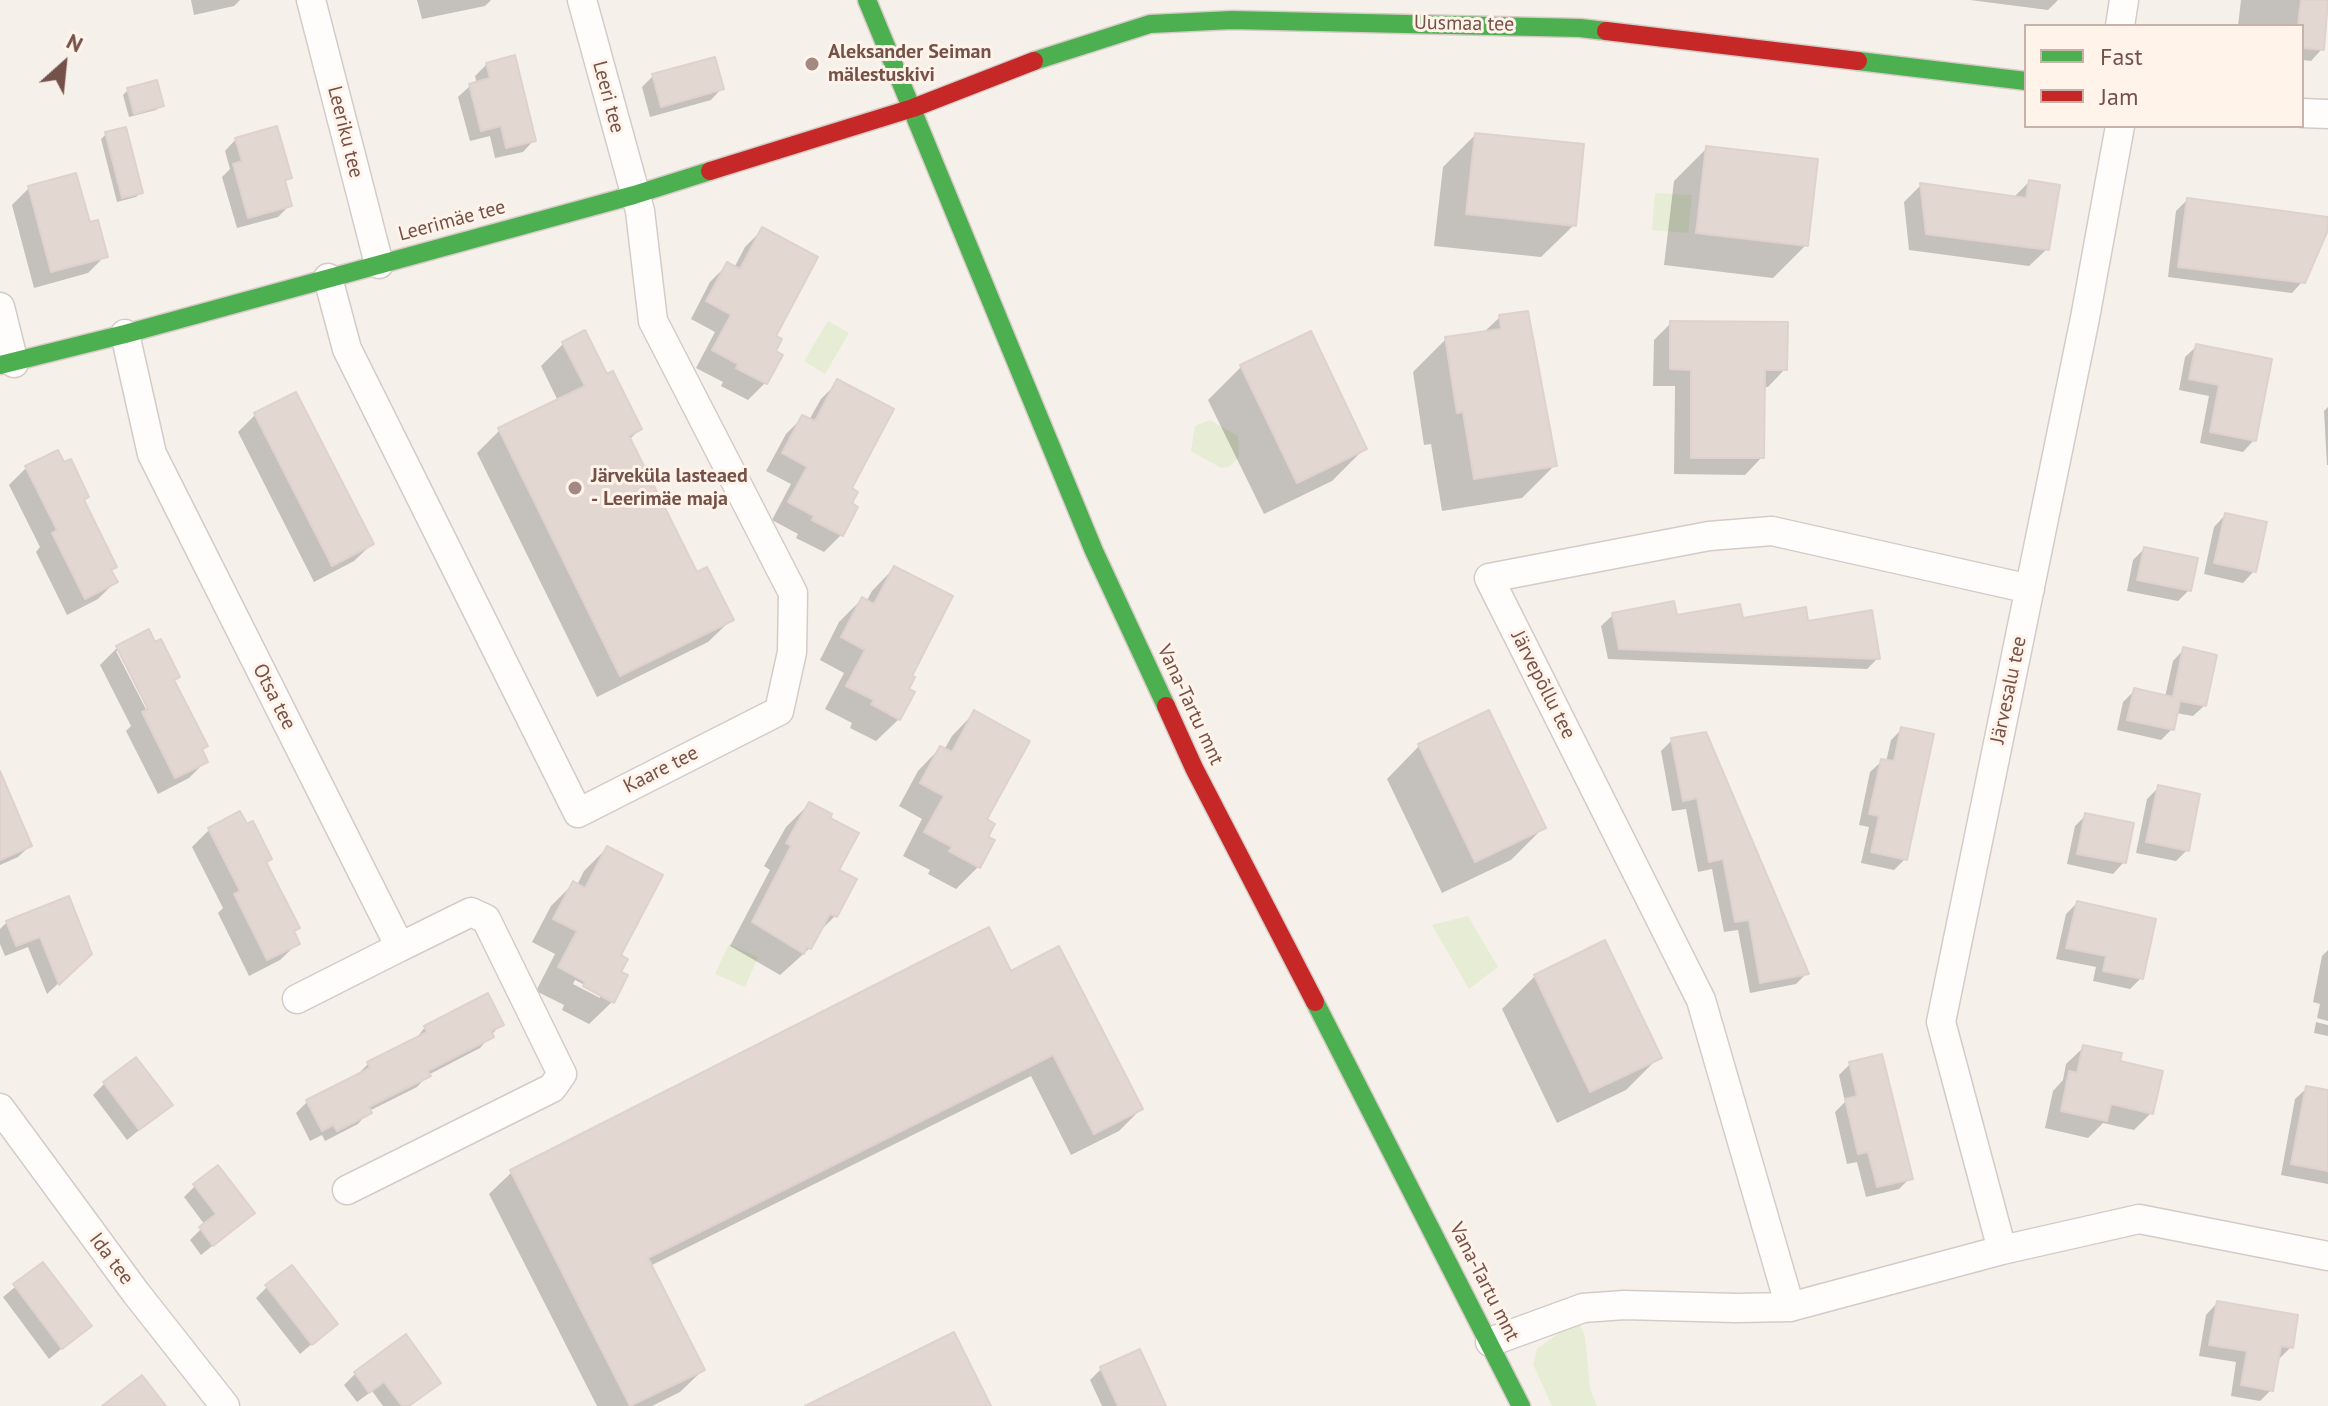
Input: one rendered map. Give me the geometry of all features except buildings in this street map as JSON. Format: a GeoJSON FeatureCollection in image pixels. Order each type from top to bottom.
{"type":"FeatureCollection","features":[{"type":"Feature","properties":{"kind":"street","name":"Leeriku tee"},"geometry":{"type":"LineString","coordinates":[[311,0],[379,264]]}},
{"type":"Feature","properties":{"kind":"street","name":"Leeri tee"},"geometry":{"type":"LineString","coordinates":[[582,0],[634,195]]}},
{"type":"Feature","properties":{"kind":"street","name":"Vana-Tartu mnt"},"geometry":{"type":"LineString","coordinates":[[867,0],[1094,551],[1194,768],[1521,1406]]}},
{"type":"Feature","properties":{"kind":"street"},"geometry":{"type":"LineString","coordinates":[[1578,0],[1580,28]]}},
{"type":"Feature","properties":{"kind":"street"},"geometry":{"type":"LineString","coordinates":[[2120,24],[2124,0]]}},
{"type":"Feature","properties":{"kind":"street","name":"Uusmaa tee"},"geometry":{"type":"LineString","coordinates":[[913,108],[1058,51],[1150,24],[1232,20],[1580,28],[2024,81]]}},
{"type":"Feature","properties":{"kind":"street","name":"Leerimäe tee"},"geometry":{"type":"LineString","coordinates":[[7,364],[634,195],[913,108]]}},
{"type":"Feature","properties":{"kind":"street"},"geometry":{"type":"LineString","coordinates":[[2304,113],[2328,114]]}},
{"type":"Feature","properties":{"kind":"street","name":"Järvesalu tee"},"geometry":{"type":"LineString","coordinates":[[2002,1250],[1941,1022],[2030,589],[2120,128]]}},
{"type":"Feature","properties":{"kind":"street","name":"Kaare tee"},"geometry":{"type":"LineString","coordinates":[[328,278],[347,349],[578,813],[779,711],[792,652],[793,593],[653,321],[640,211],[634,195]]}},
{"type":"Feature","properties":{"kind":"street"},"geometry":{"type":"LineString","coordinates":[[0,307],[7,364]]}},
{"type":"Feature","properties":{"kind":"street","name":"Otsa tee"},"geometry":{"type":"LineString","coordinates":[[125,334],[152,454],[400,947]]}},
{"type":"Feature","properties":{"kind":"street","name":"Järvepõllu tee"},"geometry":{"type":"LineString","coordinates":[[1790,1307],[1701,1000],[1489,578],[1709,536],[1772,531],[2030,589]]}},
{"type":"Feature","properties":{"kind":"street"},"geometry":{"type":"LineString","coordinates":[[297,999],[471,912],[486,919],[562,1074],[552,1088],[347,1190]]}},
{"type":"Feature","properties":{"kind":"street","name":"Ida tee"},"geometry":{"type":"LineString","coordinates":[[0,1108],[136,1293],[225,1406]]}},
{"type":"Feature","properties":{"kind":"street"},"geometry":{"type":"LineString","coordinates":[[1490,1342],[1583,1308],[1624,1305],[1790,1307],[2002,1250],[2139,1219],[2328,1256]]}},
{"type":"Feature","properties":{"kind":"green space"},"geometry":{"type":"Polygon","coordinates":[[[1655,193],[1692,195],[1688,233],[1652,230],[1655,193]]]}},
{"type":"Feature","properties":{"kind":"green space"},"geometry":{"type":"Polygon","coordinates":[[[828,321],[849,333],[825,374],[804,361],[828,321]]]}},
{"type":"Feature","properties":{"kind":"green space"},"geometry":{"type":"Polygon","coordinates":[[[1210,420],[1238,436],[1239,457],[1229,467],[1221,468],[1191,451],[1195,426],[1210,420]]]}},
{"type":"Feature","properties":{"kind":"green space"},"geometry":{"type":"Polygon","coordinates":[[[1468,916],[1498,967],[1469,989],[1432,925],[1468,916]]]}},
{"type":"Feature","properties":{"kind":"green space"},"geometry":{"type":"Polygon","coordinates":[[[729,944],[758,957],[745,987],[715,974],[729,944]]]}},
{"type":"Feature","properties":{"kind":"green space"},"geometry":{"type":"Polygon","coordinates":[[[1580,1325],[1585,1336],[1590,1388],[1597,1406],[1552,1406],[1533,1364],[1537,1349],[1562,1331],[1580,1325]]]}},
{"type":"Feature","properties":{"kind":"traffic: fast"},"geometry":{"type":"LineString","coordinates":[[867,0],[1094,551],[1166,706]]}},
{"type":"Feature","properties":{"kind":"traffic: fast"},"geometry":{"type":"LineString","coordinates":[[1034,61],[1150,24],[1232,20],[1606,31]]}},
{"type":"Feature","properties":{"kind":"traffic: fast"},"geometry":{"type":"LineString","coordinates":[[1858,61],[2024,81]]}},
{"type":"Feature","properties":{"kind":"traffic: fast"},"geometry":{"type":"LineString","coordinates":[[0,365],[125,334],[634,195],[710,171]]}},
{"type":"Feature","properties":{"kind":"traffic: fast"},"geometry":{"type":"LineString","coordinates":[[1315,1002],[1521,1406]]}},
{"type":"Feature","properties":{"kind":"traffic: jam"},"geometry":{"type":"LineString","coordinates":[[1606,31],[1858,61]]}},
{"type":"Feature","properties":{"kind":"traffic: jam"},"geometry":{"type":"LineString","coordinates":[[710,171],[913,108],[1034,61]]}},
{"type":"Feature","properties":{"kind":"traffic: jam"},"geometry":{"type":"LineString","coordinates":[[1166,706],[1194,768],[1315,1002]]}},
{"type":"Feature","properties":{"kind":"place","name":"Aleksander Seiman mälestuskivi"},"geometry":{"type":"Point","coordinates":[812,64]}},
{"type":"Feature","properties":{"kind":"place","name":"Järveküla lasteaed - Leerimäe maja"},"geometry":{"type":"Point","coordinates":[575,488]}}]}
